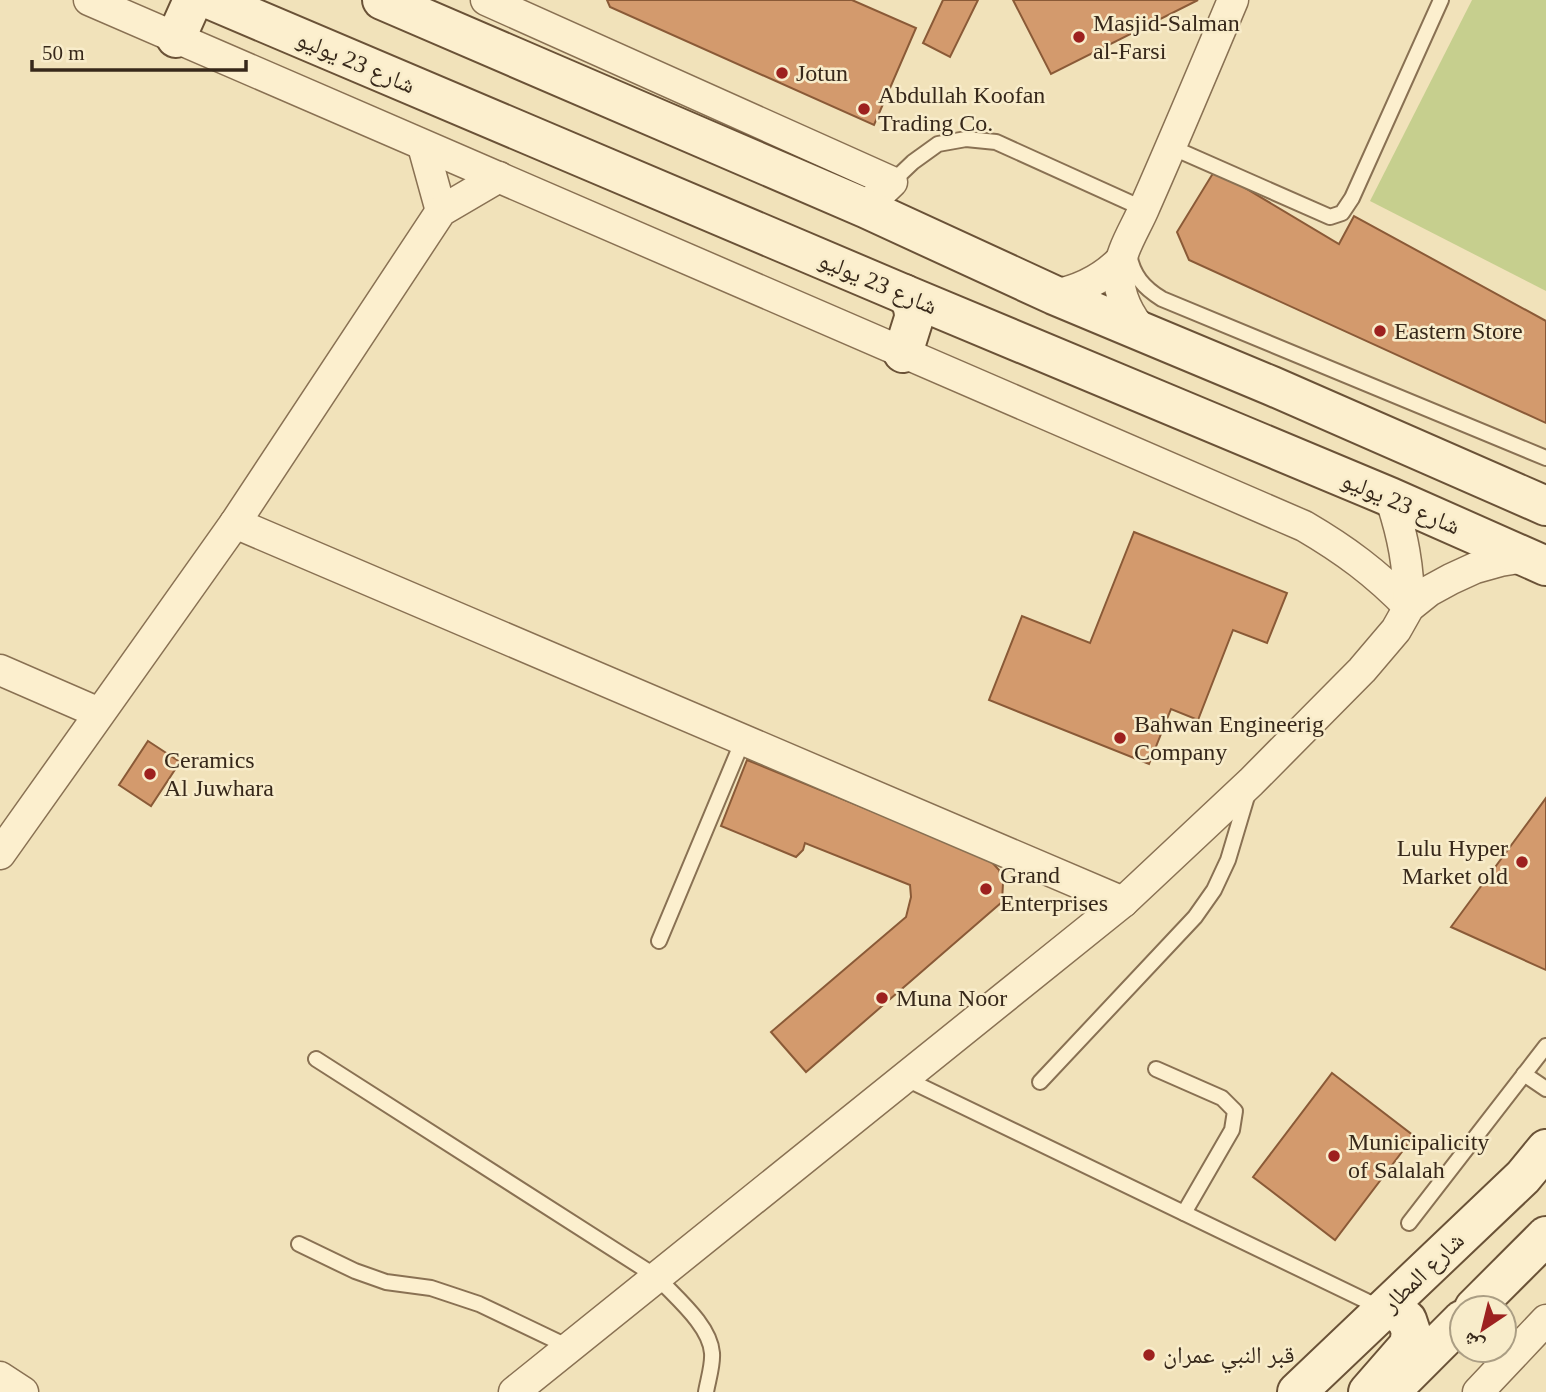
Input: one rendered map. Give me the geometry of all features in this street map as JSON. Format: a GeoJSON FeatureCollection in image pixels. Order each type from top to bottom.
{"type":"FeatureCollection","features":[{"type":"Feature","properties":{"kind":"main road"},"geometry":{"type":"LineString","coordinates":[[176,38],[193,0]]}},
{"type":"Feature","properties":{"kind":"main road","name":"شارع 23 يوليو"},"geometry":{"type":"LineString","coordinates":[[211,0],[1390,497],[1535,561]]}},
{"type":"Feature","properties":{"kind":"main road"},"geometry":{"type":"LineString","coordinates":[[382,0],[865,208],[1054,295],[1272,386],[1546,506]]}},
{"type":"Feature","properties":{"kind":"main road"},"geometry":{"type":"LineString","coordinates":[[903,353],[914,318],[911,302],[904,294]]}},
{"type":"Feature","properties":{"kind":"main road","name":"شارع المطار"},"geometry":{"type":"LineString","coordinates":[[1297,1392],[1523,1177],[1546,1149]]}},
{"type":"Feature","properties":{"kind":"main road"},"geometry":{"type":"LineString","coordinates":[[1488,1294],[1546,1236]]}},
{"type":"Feature","properties":{"kind":"main road"},"geometry":{"type":"LineString","coordinates":[[1368,1392],[1409,1345],[1411,1332],[1407,1320],[1397,1312],[1384,1310]]}},
{"type":"Feature","properties":{"kind":"main road"},"geometry":{"type":"LineString","coordinates":[[1390,1392],[1448,1334]]}},
{"type":"Feature","properties":{"kind":"street"},"geometry":{"type":"LineString","coordinates":[[89,0],[1304,526],[1360,562],[1386,583],[1409,607]]}},
{"type":"Feature","properties":{"kind":"street"},"geometry":{"type":"LineString","coordinates":[[486,0],[537,11],[892,182],[865,208]]}},
{"type":"Feature","properties":{"kind":"street"},"geometry":{"type":"LineString","coordinates":[[1144,333],[1125,307],[1121,292],[1119,276],[1124,253],[1233,0]]}},
{"type":"Feature","properties":{"kind":"street"},"geometry":{"type":"LineString","coordinates":[[424,146],[441,211]]}},
{"type":"Feature","properties":{"kind":"street"},"geometry":{"type":"LineString","coordinates":[[0,854],[235,523],[441,211],[499,177]]}},
{"type":"Feature","properties":{"kind":"street"},"geometry":{"type":"LineString","coordinates":[[1054,295],[1090,284],[1109,272],[1124,253]]}},
{"type":"Feature","properties":{"kind":"street"},"geometry":{"type":"LineString","coordinates":[[1390,497],[1406,551],[1409,607]]}},
{"type":"Feature","properties":{"kind":"street"},"geometry":{"type":"LineString","coordinates":[[235,523],[1123,902]]}},
{"type":"Feature","properties":{"kind":"street"},"geometry":{"type":"LineString","coordinates":[[514,1392],[1123,902],[1251,782],[1371,661],[1396,630],[1409,607],[1429,591],[1475,568],[1500,561],[1535,561]]}},
{"type":"Feature","properties":{"kind":"street"},"geometry":{"type":"LineString","coordinates":[[0,670],[99,713]]}},
{"type":"Feature","properties":{"kind":"street"},"geometry":{"type":"LineString","coordinates":[[1490,1387],[1546,1320]]}},
{"type":"Feature","properties":{"kind":"street"},"geometry":{"type":"LineString","coordinates":[[0,1377],[23,1392]]}},
{"type":"Feature","properties":{"kind":"lane"},"geometry":{"type":"LineString","coordinates":[[1171,147],[1330,217],[1342,213],[1352,198],[1441,0]]}},
{"type":"Feature","properties":{"kind":"lane"},"geometry":{"type":"LineString","coordinates":[[892,182],[938,144],[966,139],[996,142],[1144,209]]}},
{"type":"Feature","properties":{"kind":"lane"},"geometry":{"type":"LineString","coordinates":[[1124,253],[1137,277],[1148,290],[1162,299],[1546,458]]}},
{"type":"Feature","properties":{"kind":"lane"},"geometry":{"type":"LineString","coordinates":[[659,941],[743,740]]}},
{"type":"Feature","properties":{"kind":"lane"},"geometry":{"type":"LineString","coordinates":[[1040,1082],[1195,917],[1208,899],[1228,860],[1251,782]]}},
{"type":"Feature","properties":{"kind":"lane"},"geometry":{"type":"LineString","coordinates":[[1409,1223],[1546,1046]]}},
{"type":"Feature","properties":{"kind":"lane"},"geometry":{"type":"LineString","coordinates":[[316,1059],[657,1277],[695,1317],[708,1335],[712,1354],[706,1392]]}},
{"type":"Feature","properties":{"kind":"lane"},"geometry":{"type":"LineString","coordinates":[[1156,1069],[1222,1098],[1235,1111],[1232,1130],[1184,1213]]}},
{"type":"Feature","properties":{"kind":"lane"},"geometry":{"type":"LineString","coordinates":[[1524,1074],[1546,1089]]}},
{"type":"Feature","properties":{"kind":"lane"},"geometry":{"type":"LineString","coordinates":[[904,1078],[1384,1310]]}},
{"type":"Feature","properties":{"kind":"lane"},"geometry":{"type":"LineString","coordinates":[[299,1244],[386,1282],[431,1288],[479,1304],[569,1348]]}},
{"type":"Feature","properties":{"kind":"green space"},"geometry":{"type":"Polygon","coordinates":[[[1472,0],[1546,0],[1546,291],[1370,201],[1472,0]]]}},
{"type":"Feature","properties":{"kind":"building"},"geometry":{"type":"Polygon","coordinates":[[[607,0],[852,0],[916,28],[874,125],[610,7],[607,0]]]}},
{"type":"Feature","properties":{"kind":"building"},"geometry":{"type":"Polygon","coordinates":[[[943,0],[978,0],[950,57],[923,43],[943,0]]]}},
{"type":"Feature","properties":{"kind":"building","name":"Masjid-Salman al-Farsi"},"geometry":{"type":"Polygon","coordinates":[[[1013,0],[1198,0],[1051,74],[1013,0]]]}},
{"type":"Feature","properties":{"kind":"building"},"geometry":{"type":"Polygon","coordinates":[[[1215,170],[1339,244],[1354,216],[1546,321],[1546,423],[1189,260],[1177,232],[1215,170]]]}},
{"type":"Feature","properties":{"kind":"building"},"geometry":{"type":"Polygon","coordinates":[[[1134,532],[1287,593],[1267,643],[1233,630],[1198,720],[1171,709],[1149,764],[989,700],[1022,616],[1090,643],[1134,532]]]}},
{"type":"Feature","properties":{"kind":"building","name":"Ceramics Al Juwhara"},"geometry":{"type":"Polygon","coordinates":[[[148,741],[180,762],[151,806],[119,785],[148,741]]]}},
{"type":"Feature","properties":{"kind":"building"},"geometry":{"type":"Polygon","coordinates":[[[747,760],[989,859],[999,870],[1003,883],[1002,902],[806,1072],[771,1032],[906,917],[911,897],[910,885],[805,843],[803,850],[796,857],[721,826],[747,760]]]}},
{"type":"Feature","properties":{"kind":"building","name":"Lulu Hyper Market old"},"geometry":{"type":"Polygon","coordinates":[[[1546,798],[1546,970],[1451,927],[1546,798]]]}},
{"type":"Feature","properties":{"kind":"building","name":"Municipalicity of Salalah"},"geometry":{"type":"Polygon","coordinates":[[[1332,1073],[1414,1136],[1335,1240],[1253,1177],[1332,1073]]]}},
{"type":"Feature","properties":{"kind":"place","name":"Masjid-Salman al-Farsi"},"geometry":{"type":"Point","coordinates":[1079,37]}},
{"type":"Feature","properties":{"kind":"place","name":"Jotun"},"geometry":{"type":"Point","coordinates":[782,73]}},
{"type":"Feature","properties":{"kind":"place","name":"Abdullah Koofan Trading Co."},"geometry":{"type":"Point","coordinates":[864,109]}},
{"type":"Feature","properties":{"kind":"place","name":"Eastern Store"},"geometry":{"type":"Point","coordinates":[1380,331]}},
{"type":"Feature","properties":{"kind":"place","name":"Bahwan Engineerig Company"},"geometry":{"type":"Point","coordinates":[1120,738]}},
{"type":"Feature","properties":{"kind":"place","name":"Ceramics Al Juwhara"},"geometry":{"type":"Point","coordinates":[150,774]}},
{"type":"Feature","properties":{"kind":"place","name":"Lulu Hyper Market old"},"geometry":{"type":"Point","coordinates":[1522,862]}},
{"type":"Feature","properties":{"kind":"place","name":"Grand Enterprises"},"geometry":{"type":"Point","coordinates":[986,889]}},
{"type":"Feature","properties":{"kind":"place","name":"Muna Noor"},"geometry":{"type":"Point","coordinates":[882,998]}},
{"type":"Feature","properties":{"kind":"place","name":"Municipalicity of Salalah"},"geometry":{"type":"Point","coordinates":[1334,1156]}},
{"type":"Feature","properties":{"kind":"place","name":"قبر النبي عمران"},"geometry":{"type":"Point","coordinates":[1149,1355]}}]}
